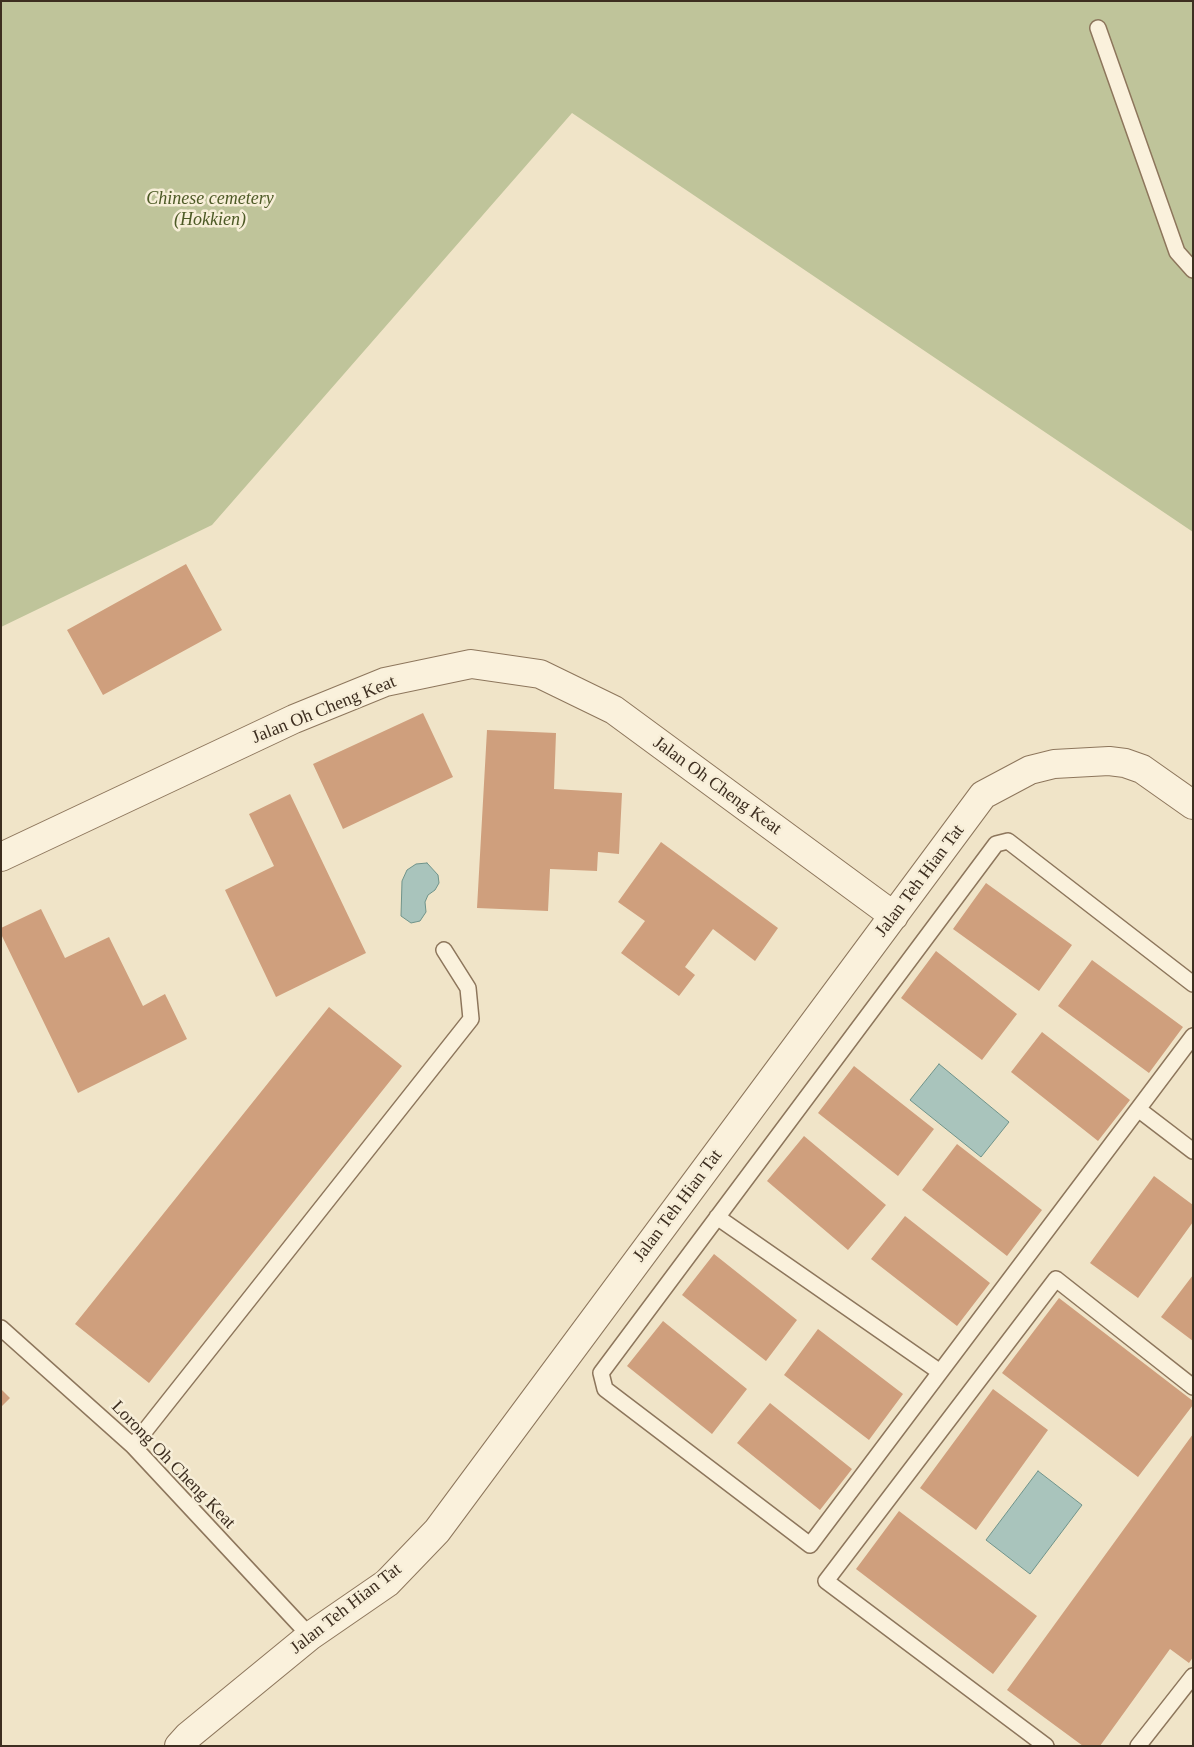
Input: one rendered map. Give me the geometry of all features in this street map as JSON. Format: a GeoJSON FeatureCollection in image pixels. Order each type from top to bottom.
{"type":"FeatureCollection","features":[{"type":"Feature","properties":{"kind":"street","name":"Jalan Oh Cheng Keat"},"geometry":{"type":"LineString","coordinates":[[1,857],[294,720],[385,682],[471,664],[540,674],[614,710],[894,916]]}},
{"type":"Feature","properties":{"kind":"street","name":"Jalan Teh Hian Tat"},"geometry":{"type":"LineString","coordinates":[[180,1746],[188,1736],[310,1636],[387,1583],[438,1531],[983,795],[1030,770],[1054,764],[1084,761],[1125,763],[1142,769],[1193,805]]}},
{"type":"Feature","properties":{"kind":"lane"},"geometry":{"type":"LineString","coordinates":[[1098,28],[1177,252],[1193,270]]}},
{"type":"Feature","properties":{"kind":"lane"},"geometry":{"type":"LineString","coordinates":[[1193,984],[1008,841],[996,844],[600,1373],[605,1389],[810,1545],[1193,1036]]}},
{"type":"Feature","properties":{"kind":"lane"},"geometry":{"type":"LineString","coordinates":[[133,1446],[471,1019],[468,988],[444,950]]}},
{"type":"Feature","properties":{"kind":"lane"},"geometry":{"type":"LineString","coordinates":[[1138,1109],[1193,1150]]}},
{"type":"Feature","properties":{"kind":"lane"},"geometry":{"type":"LineString","coordinates":[[717,1217],[940,1372]]}},
{"type":"Feature","properties":{"kind":"lane"},"geometry":{"type":"LineString","coordinates":[[1046,1746],[826,1581],[1056,1279],[1193,1387]]}},
{"type":"Feature","properties":{"kind":"lane","name":"Lorong Oh Cheng Keat"},"geometry":{"type":"LineString","coordinates":[[1,1328],[133,1446],[310,1636]]}},
{"type":"Feature","properties":{"kind":"lane"},"geometry":{"type":"LineString","coordinates":[[1138,1746],[1193,1676]]}},
{"type":"Feature","properties":{"kind":"green space","name":"Chinese cemetery (Hokkien)"},"geometry":{"type":"Polygon","coordinates":[[[1,1],[1193,1],[1193,532],[572,113],[212,525],[1,627],[1,1]]]}},
{"type":"Feature","properties":{"kind":"water"},"geometry":{"type":"Polygon","coordinates":[[[427,863],[438,875],[439,883],[435,890],[428,895],[425,902],[426,912],[420,921],[411,923],[401,916],[402,881],[407,870],[416,864],[427,863]]]}},
{"type":"Feature","properties":{"kind":"water"},"geometry":{"type":"Polygon","coordinates":[[[939,1064],[1009,1122],[981,1157],[910,1100],[939,1064]]]}},
{"type":"Feature","properties":{"kind":"water"},"geometry":{"type":"Polygon","coordinates":[[[1038,1471],[1082,1505],[1030,1574],[986,1540],[1038,1471]]]}},
{"type":"Feature","properties":{"kind":"building"},"geometry":{"type":"Polygon","coordinates":[[[186,564],[222,630],[103,695],[67,630],[186,564]]]}},
{"type":"Feature","properties":{"kind":"building"},"geometry":{"type":"Polygon","coordinates":[[[423,713],[453,777],[343,829],[313,764],[423,713]]]}},
{"type":"Feature","properties":{"kind":"building"},"geometry":{"type":"Polygon","coordinates":[[[487,730],[556,733],[554,789],[622,793],[619,854],[598,852],[597,871],[550,869],[548,911],[477,908],[487,730]]]}},
{"type":"Feature","properties":{"kind":"building"},"geometry":{"type":"Polygon","coordinates":[[[290,794],[366,953],[276,997],[225,890],[274,866],[249,814],[290,794]]]}},
{"type":"Feature","properties":{"kind":"building"},"geometry":{"type":"Polygon","coordinates":[[[661,842],[778,928],[755,961],[713,929],[685,967],[695,975],[679,996],[621,953],[645,921],[618,902],[661,842]]]}},
{"type":"Feature","properties":{"kind":"building"},"geometry":{"type":"Polygon","coordinates":[[[986,883],[1072,945],[1039,991],[953,929],[986,883]]]}},
{"type":"Feature","properties":{"kind":"building"},"geometry":{"type":"Polygon","coordinates":[[[41,909],[65,958],[109,937],[143,1006],[165,994],[187,1039],[78,1093],[1,934],[1,928],[41,909]]]}},
{"type":"Feature","properties":{"kind":"building"},"geometry":{"type":"Polygon","coordinates":[[[936,951],[1017,1014],[982,1060],[901,998],[936,951]]]}},
{"type":"Feature","properties":{"kind":"building"},"geometry":{"type":"Polygon","coordinates":[[[1092,960],[1183,1027],[1149,1073],[1058,1006],[1092,960]]]}},
{"type":"Feature","properties":{"kind":"building"},"geometry":{"type":"Polygon","coordinates":[[[329,1007],[402,1066],[149,1383],[75,1324],[329,1007]]]}},
{"type":"Feature","properties":{"kind":"building"},"geometry":{"type":"Polygon","coordinates":[[[1042,1032],[1130,1100],[1098,1141],[1011,1072],[1042,1032]]]}},
{"type":"Feature","properties":{"kind":"building"},"geometry":{"type":"Polygon","coordinates":[[[854,1066],[934,1129],[898,1176],[818,1113],[854,1066]]]}},
{"type":"Feature","properties":{"kind":"building"},"geometry":{"type":"Polygon","coordinates":[[[804,1136],[886,1205],[848,1250],[767,1181],[804,1136]]]}},
{"type":"Feature","properties":{"kind":"building"},"geometry":{"type":"Polygon","coordinates":[[[957,1144],[1042,1210],[1007,1256],[922,1190],[957,1144]]]}},
{"type":"Feature","properties":{"kind":"building"},"geometry":{"type":"Polygon","coordinates":[[[1154,1176],[1193,1205],[1193,1222],[1138,1298],[1090,1263],[1154,1176]]]}},
{"type":"Feature","properties":{"kind":"building"},"geometry":{"type":"Polygon","coordinates":[[[905,1216],[990,1283],[957,1326],[871,1259],[905,1216]]]}},
{"type":"Feature","properties":{"kind":"building"},"geometry":{"type":"Polygon","coordinates":[[[714,1254],[797,1320],[766,1361],[682,1295],[714,1254]]]}},
{"type":"Feature","properties":{"kind":"building"},"geometry":{"type":"Polygon","coordinates":[[[1193,1275],[1193,1341],[1161,1317],[1193,1275]]]}},
{"type":"Feature","properties":{"kind":"building"},"geometry":{"type":"Polygon","coordinates":[[[1059,1298],[1193,1401],[1193,1405],[1138,1477],[1002,1373],[1059,1298]]]}},
{"type":"Feature","properties":{"kind":"building"},"geometry":{"type":"Polygon","coordinates":[[[663,1321],[747,1389],[712,1434],[627,1366],[663,1321]]]}},
{"type":"Feature","properties":{"kind":"building"},"geometry":{"type":"Polygon","coordinates":[[[818,1329],[903,1394],[869,1440],[784,1375],[818,1329]]]}},
{"type":"Feature","properties":{"kind":"building"},"geometry":{"type":"Polygon","coordinates":[[[1,1389],[10,1398],[1,1407],[1,1389]]]}},
{"type":"Feature","properties":{"kind":"building"},"geometry":{"type":"Polygon","coordinates":[[[993,1389],[1048,1430],[976,1530],[920,1488],[993,1389]]]}},
{"type":"Feature","properties":{"kind":"building"},"geometry":{"type":"Polygon","coordinates":[[[770,1403],[852,1469],[820,1510],[737,1443],[770,1403]]]}},
{"type":"Feature","properties":{"kind":"building"},"geometry":{"type":"Polygon","coordinates":[[[1193,1434],[1193,1657],[1189,1663],[1170,1649],[1100,1746],[1083,1746],[1007,1690],[1193,1434]]]}},
{"type":"Feature","properties":{"kind":"building"},"geometry":{"type":"Polygon","coordinates":[[[899,1511],[1037,1616],[993,1674],[856,1569],[899,1511]]]}}]}
